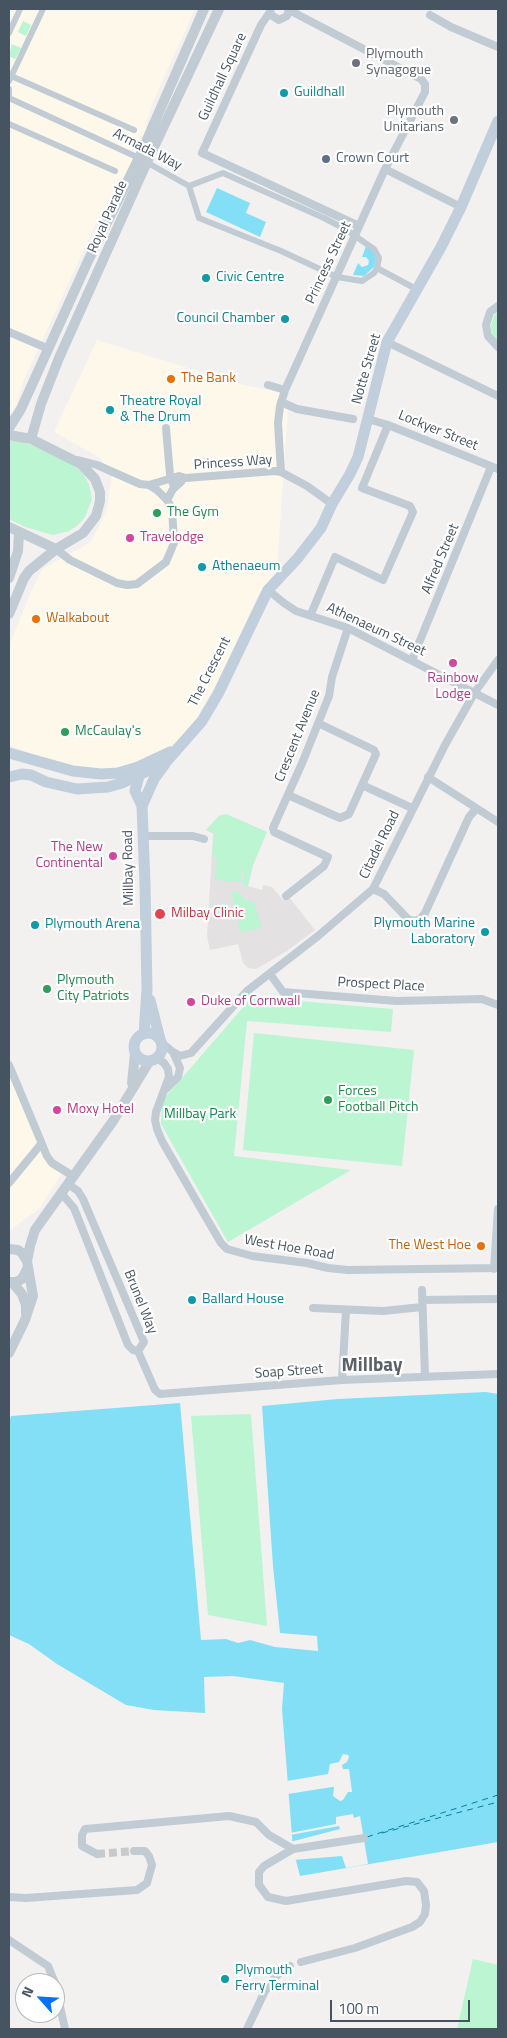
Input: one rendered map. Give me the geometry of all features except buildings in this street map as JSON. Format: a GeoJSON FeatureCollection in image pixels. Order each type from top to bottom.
{"type":"FeatureCollection","features":[{"type":"Feature","properties":{"kind":"main road","name":"Notte Street"},"geometry":{"type":"LineString","coordinates":[[268,590],[316,535],[358,457],[387,342],[418,290],[461,207],[498,121]]}},
{"type":"Feature","properties":{"kind":"main road","name":"The Crescent"},"geometry":{"type":"LineString","coordinates":[[9,753],[47,765],[92,774],[138,772],[166,762],[202,722],[268,590]]}},
{"type":"Feature","properties":{"kind":"main road","name":"The Crescent"},"geometry":{"type":"LineString","coordinates":[[9,777],[22,774],[30,775],[46,782],[77,788],[108,787],[122,783],[179,748]]}},
{"type":"Feature","properties":{"kind":"main road","name":"Millbay Road"},"geometry":{"type":"LineString","coordinates":[[142,806],[154,779],[166,762]]}},
{"type":"Feature","properties":{"kind":"main road"},"geometry":{"type":"LineString","coordinates":[[122,783],[135,791],[138,772]]}},
{"type":"Feature","properties":{"kind":"main road","name":"Millbay Road"},"geometry":{"type":"LineString","coordinates":[[135,791],[142,806],[144,836],[147,989],[144,1034]]}},
{"type":"Feature","properties":{"kind":"main road","name":"Millbay Road"},"geometry":{"type":"LineString","coordinates":[[147,989],[161,1041]]}},
{"type":"Feature","properties":{"kind":"main road"},"geometry":{"type":"LineString","coordinates":[[144,1034],[155,1035],[161,1041],[162,1052],[152,1061],[142,1060],[135,1053],[136,1039],[144,1034]]}},
{"type":"Feature","properties":{"kind":"street"},"geometry":{"type":"LineString","coordinates":[[9,33],[20,9]]}},
{"type":"Feature","properties":{"kind":"street"},"geometry":{"type":"LineString","coordinates":[[10,77],[43,9]]}},
{"type":"Feature","properties":{"kind":"street","name":"Royal Parade"},"geometry":{"type":"LineString","coordinates":[[31,439],[59,358],[143,160],[204,9]]}},
{"type":"Feature","properties":{"kind":"street","name":"Royal Parade"},"geometry":{"type":"LineString","coordinates":[[9,428],[22,409],[88,261],[143,160],[219,9]]}},
{"type":"Feature","properties":{"kind":"street"},"geometry":{"type":"LineString","coordinates":[[270,11],[276,20],[282,20],[287,16],[289,9]]}},
{"type":"Feature","properties":{"kind":"street","name":"Princess Street"},"geometry":{"type":"LineString","coordinates":[[281,472],[278,423],[285,390],[385,169],[425,92],[425,84],[414,75],[289,9]]}},
{"type":"Feature","properties":{"kind":"street","name":"Guildhall Square"},"geometry":{"type":"LineString","coordinates":[[202,153],[261,25],[270,11]]}},
{"type":"Feature","properties":{"kind":"street"},"geometry":{"type":"LineString","coordinates":[[430,15],[451,27],[498,47]]}},
{"type":"Feature","properties":{"kind":"street","name":"Armada Way"},"geometry":{"type":"LineString","coordinates":[[10,77],[134,130]]}},
{"type":"Feature","properties":{"kind":"street"},"geometry":{"type":"LineString","coordinates":[[9,89],[9,97]]}},
{"type":"Feature","properties":{"kind":"street","name":"Armada Way"},"geometry":{"type":"LineString","coordinates":[[9,97],[143,160],[189,186],[223,173],[324,218],[367,243],[377,253],[379,258],[377,268]]}},
{"type":"Feature","properties":{"kind":"street"},"geometry":{"type":"LineString","coordinates":[[9,124],[115,171]]}},
{"type":"Feature","properties":{"kind":"street","name":"Armada Way"},"geometry":{"type":"LineString","coordinates":[[202,153],[359,226]]}},
{"type":"Feature","properties":{"kind":"street"},"geometry":{"type":"LineString","coordinates":[[385,169],[461,207]]}},
{"type":"Feature","properties":{"kind":"street"},"geometry":{"type":"LineString","coordinates":[[189,186],[199,218],[281,251],[336,277],[362,280],[374,273],[377,268],[418,290]]}},
{"type":"Feature","properties":{"kind":"street"},"geometry":{"type":"LineString","coordinates":[[498,306],[490,312],[486,325],[488,336],[498,347]]}},
{"type":"Feature","properties":{"kind":"street"},"geometry":{"type":"LineString","coordinates":[[9,332],[48,349]]}},
{"type":"Feature","properties":{"kind":"street"},"geometry":{"type":"LineString","coordinates":[[387,342],[498,396]]}},
{"type":"Feature","properties":{"kind":"street"},"geometry":{"type":"LineString","coordinates":[[268,385],[285,390]]}},
{"type":"Feature","properties":{"kind":"street"},"geometry":{"type":"LineString","coordinates":[[281,402],[297,409],[353,419]]}},
{"type":"Feature","properties":{"kind":"street","name":"Lockyer Street"},"geometry":{"type":"LineString","coordinates":[[368,419],[388,425],[495,468]]}},
{"type":"Feature","properties":{"kind":"street"},"geometry":{"type":"LineString","coordinates":[[311,614],[335,557],[383,580],[413,512],[410,506],[362,488],[388,425]]}},
{"type":"Feature","properties":{"kind":"street"},"geometry":{"type":"LineString","coordinates":[[166,428],[170,477],[173,484],[178,484]]}},
{"type":"Feature","properties":{"kind":"street"},"geometry":{"type":"LineString","coordinates":[[9,435],[31,439],[81,464],[95,479],[100,492],[96,516],[83,533],[56,549],[29,571],[24,578],[9,614]]}},
{"type":"Feature","properties":{"kind":"street"},"geometry":{"type":"LineString","coordinates":[[9,527],[56,549],[70,560],[117,583],[137,584],[166,562],[174,543],[174,519],[172,508],[167,500],[149,485],[140,484],[98,464],[71,458]]}},
{"type":"Feature","properties":{"kind":"street","name":"Alfred Street"},"geometry":{"type":"LineString","coordinates":[[412,660],[495,468]]}},
{"type":"Feature","properties":{"kind":"street","name":"Princess Way"},"geometry":{"type":"LineString","coordinates":[[149,485],[170,477],[179,476],[186,478],[281,472],[307,486],[332,504]]}},
{"type":"Feature","properties":{"kind":"street","name":"Princess Way"},"geometry":{"type":"LineString","coordinates":[[167,500],[178,484],[186,478]]}},
{"type":"Feature","properties":{"kind":"street"},"geometry":{"type":"LineString","coordinates":[[9,578],[18,551],[19,533]]}},
{"type":"Feature","properties":{"kind":"street","name":"Athenaeum Street"},"geometry":{"type":"LineString","coordinates":[[268,590],[296,610],[348,628],[498,705]]}},
{"type":"Feature","properties":{"kind":"street","name":"Crescent Avenue"},"geometry":{"type":"LineString","coordinates":[[286,896],[324,866],[328,857],[274,832],[273,828],[329,696],[332,677],[348,628]]}},
{"type":"Feature","properties":{"kind":"street","name":"Citadel Road"},"geometry":{"type":"LineString","coordinates":[[173,1052],[180,1056],[191,1053],[247,991],[373,889],[428,777],[475,692],[498,660]]}},
{"type":"Feature","properties":{"kind":"street"},"geometry":{"type":"LineString","coordinates":[[288,795],[340,818],[349,814],[376,754],[374,750],[318,723]]}},
{"type":"Feature","properties":{"kind":"street"},"geometry":{"type":"LineString","coordinates":[[428,777],[498,822]]}},
{"type":"Feature","properties":{"kind":"street"},"geometry":{"type":"LineString","coordinates":[[362,785],[412,808]]}},
{"type":"Feature","properties":{"kind":"street"},"geometry":{"type":"LineString","coordinates":[[373,889],[384,894],[408,919],[414,921],[420,919],[425,913],[469,817],[476,809]]}},
{"type":"Feature","properties":{"kind":"street"},"geometry":{"type":"LineString","coordinates":[[144,836],[193,836],[204,838]]}},
{"type":"Feature","properties":{"kind":"street","name":"Prospect Place"},"geometry":{"type":"LineString","coordinates":[[270,974],[283,992],[397,1001],[482,999],[498,1005]]}},
{"type":"Feature","properties":{"kind":"street"},"geometry":{"type":"LineString","coordinates":[[161,1041],[173,1052]]}},
{"type":"Feature","properties":{"kind":"street","name":"West Hoe Road"},"geometry":{"type":"LineString","coordinates":[[165,1090],[178,1077],[180,1068],[173,1052]]}},
{"type":"Feature","properties":{"kind":"street"},"geometry":{"type":"LineString","coordinates":[[131,1089],[135,1053]]}},
{"type":"Feature","properties":{"kind":"street","name":"West Hoe Road"},"geometry":{"type":"LineString","coordinates":[[152,1061],[160,1060],[168,1069],[169,1077],[156,1112],[157,1129],[204,1214],[221,1243],[227,1249],[252,1256],[348,1270],[496,1269]]}},
{"type":"Feature","properties":{"kind":"street"},"geometry":{"type":"LineString","coordinates":[[9,1249],[22,1242],[35,1230],[113,1121],[131,1089],[152,1061]]}},
{"type":"Feature","properties":{"kind":"street"},"geometry":{"type":"LineString","coordinates":[[9,1065],[46,1156],[67,1184]]}},
{"type":"Feature","properties":{"kind":"street"},"geometry":{"type":"LineString","coordinates":[[9,1183],[41,1144]]}},
{"type":"Feature","properties":{"kind":"street","name":"Brunel Way"},"geometry":{"type":"LineString","coordinates":[[67,1184],[78,1191],[83,1199],[144,1342],[138,1351],[133,1350],[128,1345],[74,1208],[67,1184]]}},
{"type":"Feature","properties":{"kind":"street"},"geometry":{"type":"LineString","coordinates":[[496,1269],[498,1209]]}},
{"type":"Feature","properties":{"kind":"street"},"geometry":{"type":"LineString","coordinates":[[9,1353],[26,1317],[33,1296],[28,1264],[30,1246],[35,1230]]}},
{"type":"Feature","properties":{"kind":"street"},"geometry":{"type":"LineString","coordinates":[[9,1249],[18,1250],[28,1264]]}},
{"type":"Feature","properties":{"kind":"street"},"geometry":{"type":"LineString","coordinates":[[26,1317],[26,1305],[22,1294],[10,1282],[22,1278],[28,1264]]}},
{"type":"Feature","properties":{"kind":"street"},"geometry":{"type":"LineString","coordinates":[[422,1290],[425,1376]]}},
{"type":"Feature","properties":{"kind":"street"},"geometry":{"type":"LineString","coordinates":[[314,1308],[383,1311],[422,1303],[498,1299]]}},
{"type":"Feature","properties":{"kind":"street"},"geometry":{"type":"LineString","coordinates":[[342,1380],[346,1310]]}},
{"type":"Feature","properties":{"kind":"street","name":"Soap Street"},"geometry":{"type":"LineString","coordinates":[[138,1351],[155,1390],[160,1394],[342,1380],[498,1374]]}},
{"type":"Feature","properties":{"kind":"street"},"geometry":{"type":"LineString","coordinates":[[97,1854],[82,1846],[82,1835],[85,1830],[228,1816],[256,1822],[269,1834],[293,1848]]}},
{"type":"Feature","properties":{"kind":"street"},"geometry":{"type":"LineString","coordinates":[[301,1962],[355,1948],[412,1927],[420,1922],[425,1914],[426,1905],[421,1885],[417,1882],[406,1881],[286,1901],[268,1897],[259,1885],[259,1872],[264,1866],[293,1848],[364,1838]]}},
{"type":"Feature","properties":{"kind":"street"},"geometry":{"type":"LineString","coordinates":[[9,1897],[26,1898],[136,1890],[147,1883],[152,1865],[145,1851],[134,1851]]}},
{"type":"Feature","properties":{"kind":"street"},"geometry":{"type":"LineString","coordinates":[[12,1941],[48,1966],[51,1973]]}},
{"type":"Feature","properties":{"kind":"street"},"geometry":{"type":"LineString","coordinates":[[247,2029],[265,1990],[277,1975],[290,1966]]}},
{"type":"Feature","properties":{"kind":"shaded area"},"geometry":{"type":"Polygon","coordinates":[[[9,9],[195,9],[152,104],[146,125],[146,133],[125,179],[98,219],[23,382],[16,406],[9,416],[9,9]]]}},
{"type":"Feature","properties":{"kind":"shaded area"},"geometry":{"type":"Polygon","coordinates":[[[97,340],[243,385],[281,392],[288,409],[277,570],[258,596],[222,673],[190,731],[154,757],[104,773],[64,767],[9,745],[9,646],[28,599],[42,569],[91,542],[107,509],[112,475],[100,458],[54,432],[97,340]]]}},
{"type":"Feature","properties":{"kind":"shaded area"},"geometry":{"type":"Polygon","coordinates":[[[226,814],[267,832],[253,865],[248,886],[262,890],[263,885],[272,887],[283,900],[289,897],[315,930],[287,951],[256,969],[248,968],[243,963],[238,944],[210,950],[207,936],[213,834],[206,830],[219,816],[226,814]]]}},
{"type":"Feature","properties":{"kind":"shaded area"},"geometry":{"type":"Polygon","coordinates":[[[9,1066],[61,1174],[40,1208],[9,1231],[9,1066]]]}},
{"type":"Feature","properties":{"kind":"green space"},"geometry":{"type":"Polygon","coordinates":[[[23,21],[31,25],[26,36],[18,32],[23,21]]]}},
{"type":"Feature","properties":{"kind":"green space"},"geometry":{"type":"Polygon","coordinates":[[[12,44],[21,48],[15,59],[9,56],[12,44]]]}},
{"type":"Feature","properties":{"kind":"green space"},"geometry":{"type":"Polygon","coordinates":[[[498,312],[498,343],[493,338],[491,326],[494,315],[498,312]]]}},
{"type":"Feature","properties":{"kind":"green space"},"geometry":{"type":"Polygon","coordinates":[[[9,441],[19,441],[31,445],[72,464],[82,472],[89,484],[92,499],[85,517],[78,525],[69,531],[53,535],[25,527],[9,519],[9,441]]]}},
{"type":"Feature","properties":{"kind":"green space"},"geometry":{"type":"Polygon","coordinates":[[[226,814],[267,832],[253,865],[248,886],[243,886],[244,870],[242,869],[241,882],[215,880],[217,857],[212,857],[214,833],[206,830],[219,816],[226,814]]]}},
{"type":"Feature","properties":{"kind":"green space"},"geometry":{"type":"Polygon","coordinates":[[[237,891],[245,899],[254,903],[262,928],[241,932],[231,892],[237,891]]]}},
{"type":"Feature","properties":{"kind":"green space","name":"Millbay Park"},"geometry":{"type":"Polygon","coordinates":[[[252,997],[393,1009],[391,1032],[247,1021],[234,1156],[351,1170],[228,1242],[161,1124],[162,1101],[252,997]]]}},
{"type":"Feature","properties":{"kind":"green space","name":"Forces Football Pitch"},"geometry":{"type":"Polygon","coordinates":[[[254,1033],[414,1050],[402,1166],[243,1150],[254,1033]]]}},
{"type":"Feature","properties":{"kind":"green space"},"geometry":{"type":"Polygon","coordinates":[[[251,1414],[267,1626],[208,1615],[191,1416],[251,1414]]]}},
{"type":"Feature","properties":{"kind":"green space"},"geometry":{"type":"Polygon","coordinates":[[[473,1959],[498,1965],[498,2029],[457,2029],[473,1959]]]}},
{"type":"Feature","properties":{"kind":"water"},"geometry":{"type":"Polygon","coordinates":[[[217,188],[250,203],[246,213],[266,222],[260,237],[206,212],[217,188]]]}},
{"type":"Feature","properties":{"kind":"water"},"geometry":{"type":"Polygon","coordinates":[[[366,246],[374,252],[376,259],[374,267],[364,276],[353,275],[358,263],[362,267],[368,265],[369,261],[366,257],[362,257],[366,246]]]}},
{"type":"Feature","properties":{"kind":"water"},"geometry":{"type":"Polygon","coordinates":[[[486,1392],[498,1394],[498,1842],[300,1876],[293,1849],[282,1709],[284,1683],[233,1676],[204,1677],[205,1713],[154,1710],[126,1705],[57,1664],[29,1644],[9,1635],[9,1422],[11,1416],[180,1403],[201,1640],[226,1639],[238,1643],[250,1640],[275,1647],[318,1651],[317,1636],[280,1633],[273,1566],[262,1406],[338,1399],[486,1392]]]}},
{"type":"Feature","properties":{"kind":"pier"},"geometry":{"type":"Polygon","coordinates":[[[343,1754],[349,1757],[347,1762],[342,1765],[343,1769],[349,1769],[352,1792],[348,1792],[343,1800],[340,1801],[333,1796],[334,1787],[288,1794],[287,1781],[328,1774],[330,1764],[339,1762],[343,1754]]]}},
{"type":"Feature","properties":{"kind":"pier"},"geometry":{"type":"Polygon","coordinates":[[[353,1814],[354,1818],[360,1816],[368,1864],[346,1868],[342,1856],[293,1860],[290,1842],[340,1829],[339,1826],[290,1835],[290,1833],[336,1824],[336,1817],[353,1814]]]}},
{"type":"Feature","properties":{"kind":"ferry route"},"geometry":{"type":"LineString","coordinates":[[367,1837],[498,1795]]}},
{"type":"Feature","properties":{"kind":"ferry route"},"geometry":{"type":"LineString","coordinates":[[382,1833],[498,1802]]}},
{"type":"Feature","properties":{"kind":"tunnel"},"geometry":{"type":"LineString","coordinates":[[97,1854],[134,1851]]}},
{"type":"Feature","properties":{"kind":"place","name":"Plymouth Synagogue"},"geometry":{"type":"Point","coordinates":[356,63]}},
{"type":"Feature","properties":{"kind":"place","name":"Guildhall"},"geometry":{"type":"Point","coordinates":[284,93]}},
{"type":"Feature","properties":{"kind":"place","name":"Plymouth Unitarians"},"geometry":{"type":"Point","coordinates":[454,120]}},
{"type":"Feature","properties":{"kind":"place","name":"Crown Court"},"geometry":{"type":"Point","coordinates":[326,159]}},
{"type":"Feature","properties":{"kind":"place","name":"Civic Centre"},"geometry":{"type":"Point","coordinates":[206,278]}},
{"type":"Feature","properties":{"kind":"place","name":"Council Chamber"},"geometry":{"type":"Point","coordinates":[285,319]}},
{"type":"Feature","properties":{"kind":"place","name":"The Bank"},"geometry":{"type":"Point","coordinates":[171,379]}},
{"type":"Feature","properties":{"kind":"place","name":"Theatre Royal & The Drum"},"geometry":{"type":"Point","coordinates":[110,410]}},
{"type":"Feature","properties":{"kind":"place","name":"The Gym"},"geometry":{"type":"Point","coordinates":[157,513]}},
{"type":"Feature","properties":{"kind":"place","name":"Travelodge"},"geometry":{"type":"Point","coordinates":[130,538]}},
{"type":"Feature","properties":{"kind":"place","name":"Athenaeum"},"geometry":{"type":"Point","coordinates":[202,567]}},
{"type":"Feature","properties":{"kind":"place","name":"Walkabout"},"geometry":{"type":"Point","coordinates":[36,619]}},
{"type":"Feature","properties":{"kind":"place","name":"Rainbow Lodge"},"geometry":{"type":"Point","coordinates":[453,663]}},
{"type":"Feature","properties":{"kind":"place","name":"McCaulay's"},"geometry":{"type":"Point","coordinates":[65,732]}},
{"type":"Feature","properties":{"kind":"place","name":"The New Continental"},"geometry":{"type":"Point","coordinates":[113,856]}},
{"type":"Feature","properties":{"kind":"place","name":"Milbay Clinic"},"geometry":{"type":"Point","coordinates":[160,914]}},
{"type":"Feature","properties":{"kind":"place","name":"Plymouth Arena"},"geometry":{"type":"Point","coordinates":[35,925]}},
{"type":"Feature","properties":{"kind":"place","name":"Plymouth Marine Laboratory"},"geometry":{"type":"Point","coordinates":[485,932]}},
{"type":"Feature","properties":{"kind":"place","name":"Plymouth City Patriots"},"geometry":{"type":"Point","coordinates":[47,989]}},
{"type":"Feature","properties":{"kind":"place","name":"Duke of Cornwall"},"geometry":{"type":"Point","coordinates":[191,1002]}},
{"type":"Feature","properties":{"kind":"place","name":"Forces Football Pitch"},"geometry":{"type":"Point","coordinates":[328,1100]}},
{"type":"Feature","properties":{"kind":"place","name":"Moxy Hotel"},"geometry":{"type":"Point","coordinates":[57,1110]}},
{"type":"Feature","properties":{"kind":"place","name":"The West Hoe"},"geometry":{"type":"Point","coordinates":[481,1246]}},
{"type":"Feature","properties":{"kind":"place","name":"Ballard House"},"geometry":{"type":"Point","coordinates":[192,1300]}},
{"type":"Feature","properties":{"kind":"place","name":"Plymouth Ferry Terminal"},"geometry":{"type":"Point","coordinates":[225,1979]}},
{"type":"Feature","properties":{"kind":"district","name":"Millbay"},"geometry":{"type":"Point","coordinates":[372,1366]}}]}
